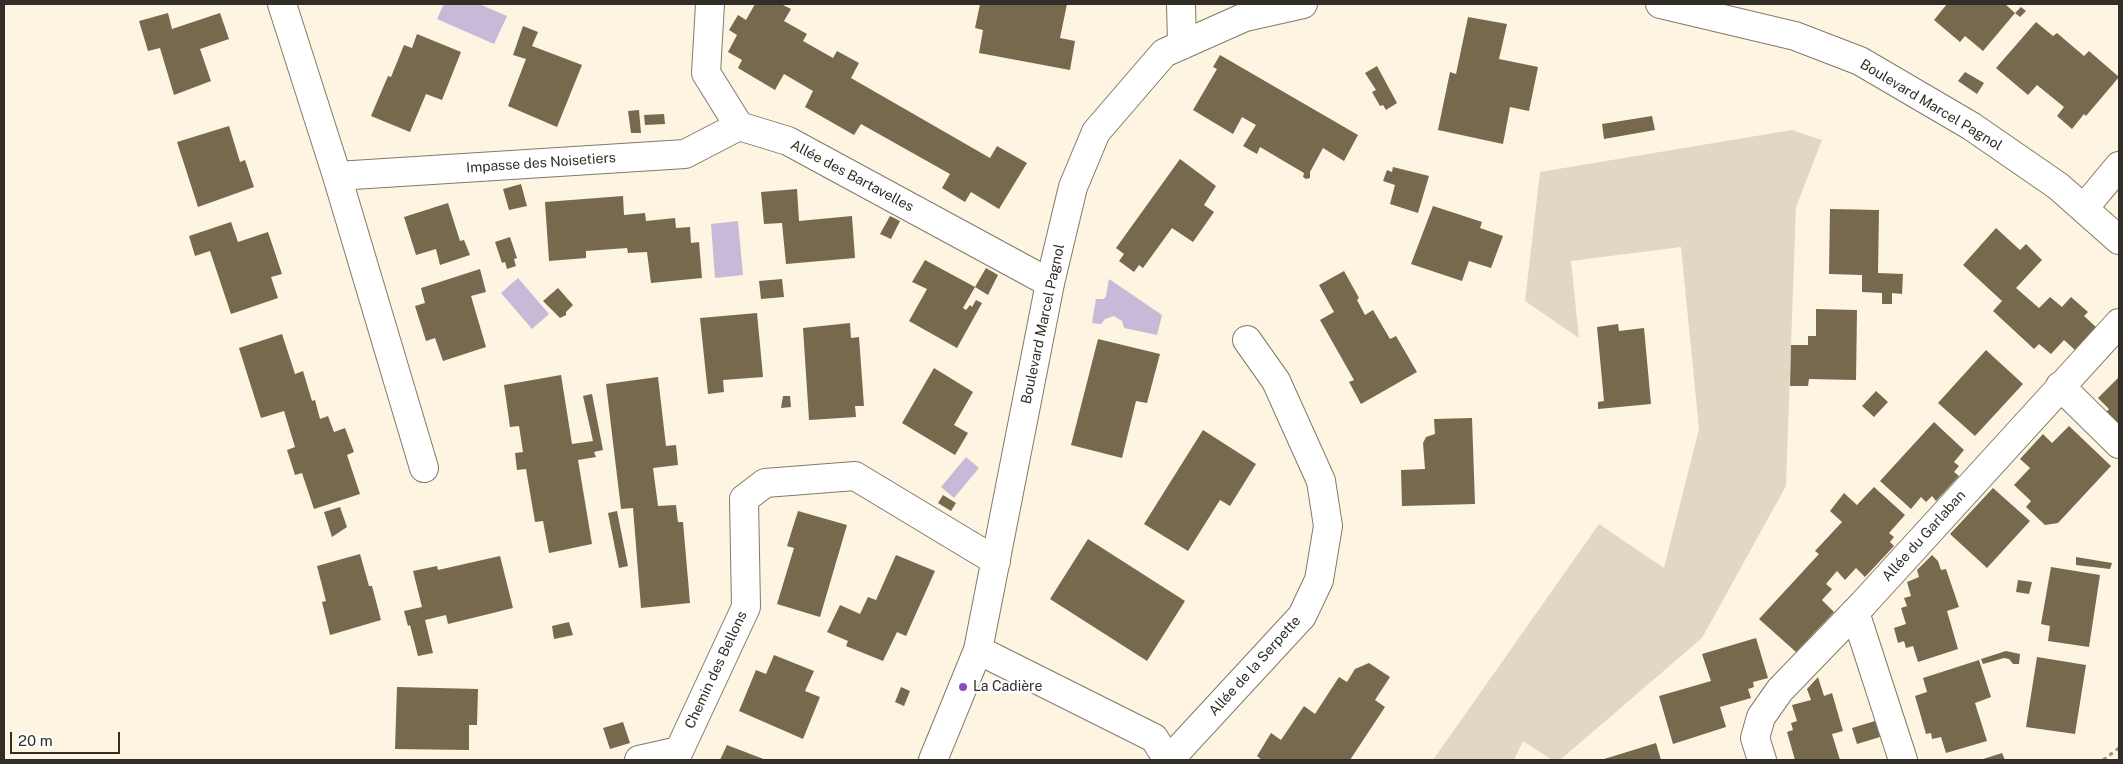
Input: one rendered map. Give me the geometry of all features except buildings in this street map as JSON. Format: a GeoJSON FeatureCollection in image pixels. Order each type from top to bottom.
{"type":"FeatureCollection","features":[{"type":"Feature","properties":{"kind":"street"},"geometry":{"type":"LineString","coordinates":[[282,4],[337,176],[424,468]]}},
{"type":"Feature","properties":{"kind":"street"},"geometry":{"type":"LineString","coordinates":[[710,4],[706,73],[739,126]]}},
{"type":"Feature","properties":{"kind":"street"},"geometry":{"type":"LineString","coordinates":[[1181,4],[1182,45]]}},
{"type":"Feature","properties":{"kind":"street","name":"Boulevard Marcel Pagnol"},"geometry":{"type":"LineString","coordinates":[[933,760],[978,650],[1050,283],[1073,187],[1096,132],[1164,54],[1246,17],[1303,4]]}},
{"type":"Feature","properties":{"kind":"street","name":"Boulevard Marcel Pagnol"},"geometry":{"type":"LineString","coordinates":[[1660,4],[1795,36],[1860,61],[1971,126],[2058,186],[2119,240]]}},
{"type":"Feature","properties":{"kind":"street","name":"Impasse des Noisetiers"},"geometry":{"type":"LineString","coordinates":[[337,176],[685,154],[739,126]]}},
{"type":"Feature","properties":{"kind":"street","name":"Allée des Bartavelles"},"geometry":{"type":"LineString","coordinates":[[739,126],[788,140],[1050,283]]}},
{"type":"Feature","properties":{"kind":"street"},"geometry":{"type":"LineString","coordinates":[[2084,208],[2119,166]]}},
{"type":"Feature","properties":{"kind":"street","name":"Allée du Garlaban"},"geometry":{"type":"LineString","coordinates":[[1762,760],[1755,738],[1761,717],[1780,690],[1855,612],[2119,323]]}},
{"type":"Feature","properties":{"kind":"street","name":"Allée de la Serpette"},"geometry":{"type":"LineString","coordinates":[[1168,760],[1302,616],[1320,580],[1328,526],[1321,481],[1276,381],[1247,340]]}},
{"type":"Feature","properties":{"kind":"street"},"geometry":{"type":"LineString","coordinates":[[2060,386],[2119,444]]}},
{"type":"Feature","properties":{"kind":"street","name":"Chemin des Bellons"},"geometry":{"type":"LineString","coordinates":[[639,760],[679,750],[746,606],[744,499],[765,483],[855,476],[996,561]]}},
{"type":"Feature","properties":{"kind":"street"},"geometry":{"type":"LineString","coordinates":[[1855,612],[1903,760]]}},
{"type":"Feature","properties":{"kind":"street"},"geometry":{"type":"LineString","coordinates":[[978,650],[1154,738],[1168,760]]}},
{"type":"Feature","properties":{"kind":"path"},"geometry":{"type":"LineString","coordinates":[[2104,760],[2119,748]]}},
{"type":"Feature","properties":{"kind":"shaded area"},"geometry":{"type":"Polygon","coordinates":[[[444,4],[479,4],[507,16],[494,44],[437,19],[444,4]]]}},
{"type":"Feature","properties":{"kind":"shaded area"},"geometry":{"type":"Polygon","coordinates":[[[1792,130],[1822,140],[1796,207],[1786,486],[1702,638],[1560,760],[1552,760],[1523,741],[1514,760],[1433,760],[1599,524],[1664,568],[1699,429],[1681,247],[1571,261],[1579,338],[1525,301],[1540,172],[1792,130]]]}},
{"type":"Feature","properties":{"kind":"shaded area"},"geometry":{"type":"Polygon","coordinates":[[[738,221],[743,275],[715,278],[711,224],[738,221]]]}},
{"type":"Feature","properties":{"kind":"shaded area"},"geometry":{"type":"Polygon","coordinates":[[[518,278],[549,314],[532,329],[501,293],[518,278]]]}},
{"type":"Feature","properties":{"kind":"shaded area"},"geometry":{"type":"Polygon","coordinates":[[[1109,279],[1162,315],[1157,335],[1124,328],[1122,321],[1114,316],[1105,319],[1101,324],[1092,323],[1096,299],[1104,299],[1106,296],[1109,279]]]}},
{"type":"Feature","properties":{"kind":"shaded area"},"geometry":{"type":"Polygon","coordinates":[[[966,457],[979,468],[954,498],[941,487],[966,457]]]}},
{"type":"Feature","properties":{"kind":"place","name":"La Cadière"},"geometry":{"type":"Point","coordinates":[963,687]}}]}
